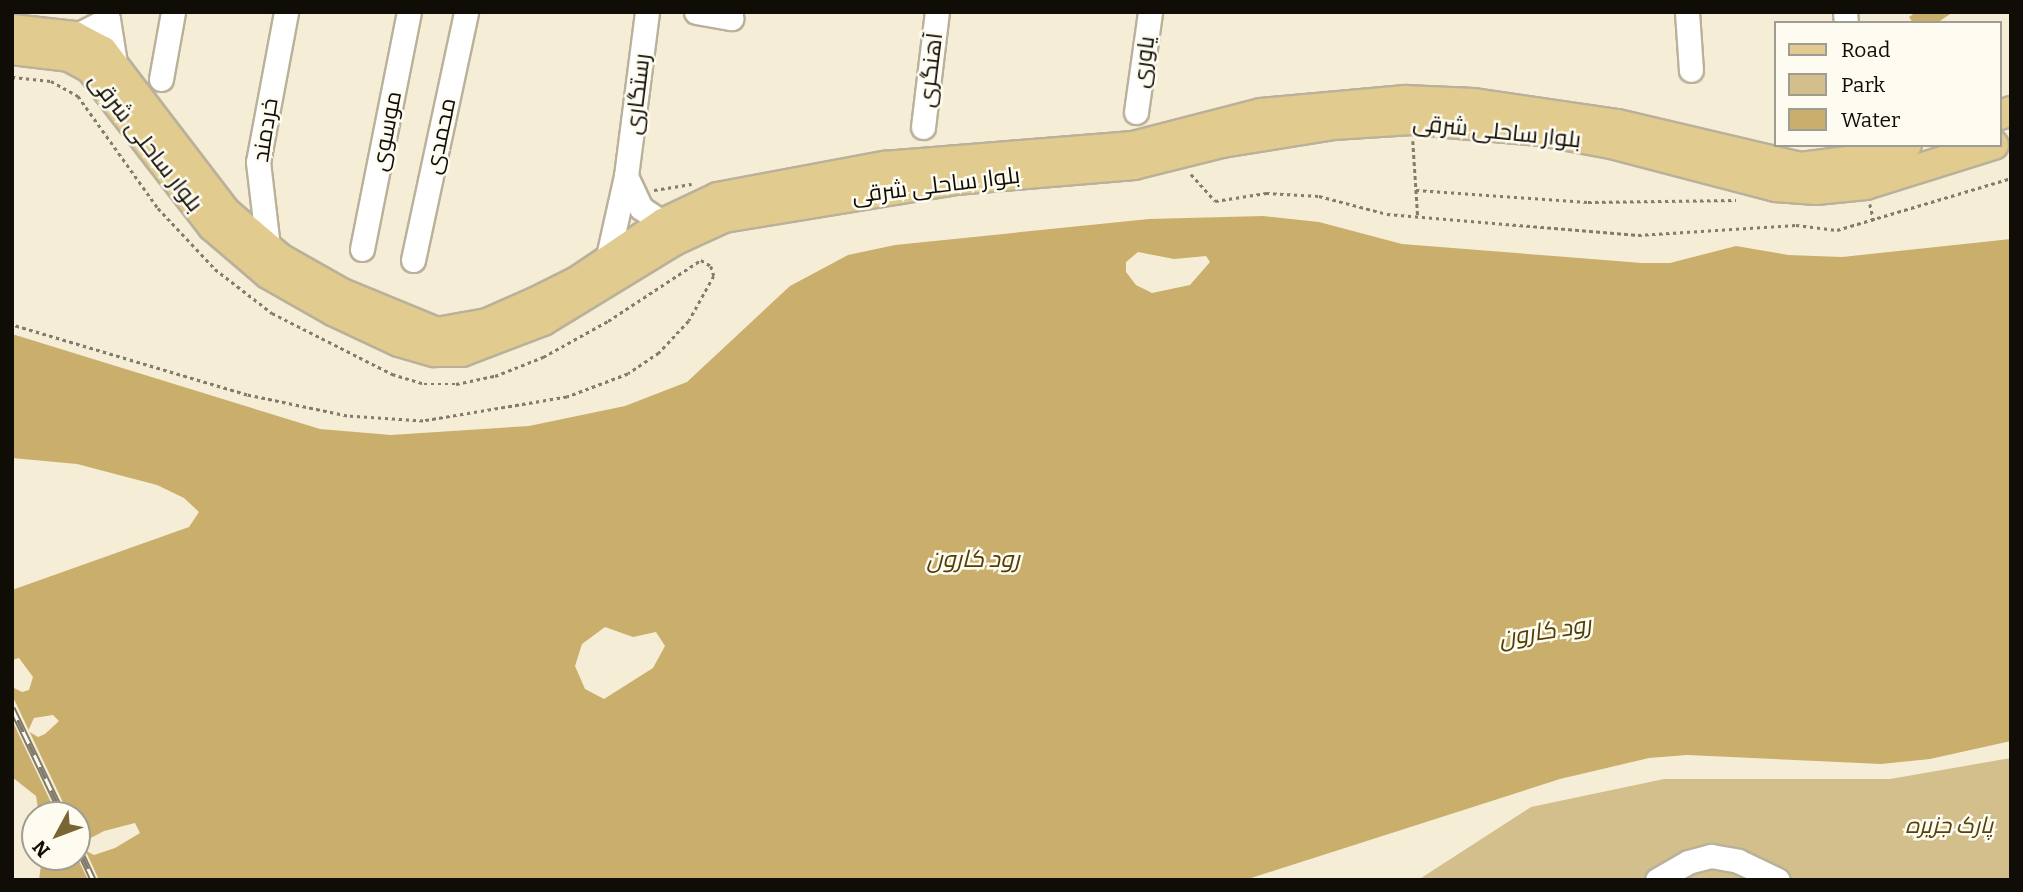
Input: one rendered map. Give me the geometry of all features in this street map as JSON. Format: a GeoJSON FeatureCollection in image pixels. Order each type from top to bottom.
{"type":"FeatureCollection","features":[{"type":"Feature","properties":{"kind":"main road","name":"بلوار ساحلی شرقی"},"geometry":{"type":"LineString","coordinates":[[12,29],[75,36],[115,63],[183,160],[226,212],[268,247],[342,293],[437,331],[487,323],[577,281],[663,223],[718,197],[774,183],[954,158],[1158,153],[1261,113],[1405,100],[1545,111],[1754,159],[1801,167],[1834,155],[1887,147]]}},
{"type":"Feature","properties":{"kind":"main road","name":"بلوار ساحلی شرقی"},"geometry":{"type":"LineString","coordinates":[[12,50],[69,57],[90,68],[212,226],[268,274],[332,312],[399,342],[435,352],[462,352],[543,321],[674,241],[724,218],[955,180],[1158,153],[1265,135],[1412,120],[1541,131],[1611,144],[1776,187],[1816,190],[1866,185],[1988,147]]}},
{"type":"Feature","properties":{"kind":"street"},"geometry":{"type":"LineString","coordinates":[[161,79],[173,12]]}},
{"type":"Feature","properties":{"kind":"street","name":"خردمند"},"geometry":{"type":"LineString","coordinates":[[268,247],[258,162],[286,12]]}},
{"type":"Feature","properties":{"kind":"street","name":"موسوی"},"geometry":{"type":"LineString","coordinates":[[362,249],[409,12]]}},
{"type":"Feature","properties":{"kind":"street","name":"محمدی"},"geometry":{"type":"LineString","coordinates":[[413,260],[466,12]]}},
{"type":"Feature","properties":{"kind":"street","name":"رستگاری"},"geometry":{"type":"LineString","coordinates":[[607,261],[626,176],[647,12]]}},
{"type":"Feature","properties":{"kind":"street"},"geometry":{"type":"LineString","coordinates":[[696,12],[731,15]]}},
{"type":"Feature","properties":{"kind":"street","name":"آهنگری"},"geometry":{"type":"LineString","coordinates":[[923,127],[937,12]]}},
{"type":"Feature","properties":{"kind":"street","name":"یاوری"},"geometry":{"type":"LineString","coordinates":[[1136,112],[1150,12]]}},
{"type":"Feature","properties":{"kind":"street"},"geometry":{"type":"LineString","coordinates":[[1687,12],[1691,70]]}},
{"type":"Feature","properties":{"kind":"street"},"geometry":{"type":"LineString","coordinates":[[75,36],[108,16],[115,63]]}},
{"type":"Feature","properties":{"kind":"street"},"geometry":{"type":"LineString","coordinates":[[626,176],[641,208],[663,223]]}},
{"type":"Feature","properties":{"kind":"street"},"geometry":{"type":"LineString","coordinates":[[1657,880],[1688,862],[1711,856],[1738,861],[1778,880]]}},
{"type":"Feature","properties":{"kind":"path"},"geometry":{"type":"LineString","coordinates":[[1412,120],[1418,218]]}},
{"type":"Feature","properties":{"kind":"path"},"geometry":{"type":"LineString","coordinates":[[1158,153],[1215,201],[1266,193],[1319,196],[1418,218],[1639,234],[1796,225],[1837,230],[2011,178]]}},
{"type":"Feature","properties":{"kind":"path"},"geometry":{"type":"LineString","coordinates":[[1416,190],[1588,202],[1742,200]]}},
{"type":"Feature","properties":{"kind":"green space","name":"پارک جزیره"},"geometry":{"type":"Polygon","coordinates":[[[2011,758],[2011,880],[1418,880],[1531,807],[1664,779],[1890,779],[2011,758]]]}},
{"type":"Feature","properties":{"kind":"water"},"geometry":{"type":"Polygon","coordinates":[[[1916,12],[1953,12],[1940,21],[1912,21],[1909,17],[1916,12]]]}},
{"type":"Feature","properties":{"kind":"water","name":"رود کارون"},"geometry":{"type":"Polygon","coordinates":[[[1263,216],[1319,222],[1402,244],[1642,263],[1670,263],[1736,246],[1788,255],[1842,257],[2011,239],[2011,741],[1930,759],[1881,764],[1687,755],[1649,758],[1560,779],[1245,880],[39,880],[40,871],[91,871],[91,854],[94,855],[115,848],[140,833],[135,823],[104,831],[91,838],[91,801],[37,801],[36,796],[12,777],[12,687],[22,692],[29,690],[33,677],[19,658],[12,660],[12,590],[189,527],[199,512],[184,498],[157,485],[77,464],[12,458],[12,334],[320,429],[391,435],[529,426],[625,406],[687,382],[790,286],[848,255],[895,245],[1149,219],[1263,216]],[[1138,252],[1126,262],[1126,272],[1136,285],[1152,293],[1190,285],[1210,262],[1206,256],[1174,259],[1138,252]],[[605,627],[582,644],[575,666],[585,689],[604,699],[653,668],[665,646],[656,632],[633,637],[605,627]],[[53,715],[34,718],[28,731],[38,737],[45,734],[59,721],[53,715]]]}},
{"type":"Feature","properties":{"kind":"pier"},"geometry":{"type":"Polygon","coordinates":[[[12,695],[62,801],[50,801],[12,720],[12,695]]]}},
{"type":"Feature","properties":{"kind":"pier"},"geometry":{"type":"Polygon","coordinates":[[[91,863],[99,880],[88,880],[84,871],[91,871],[91,863]]]}},
{"type":"Feature","properties":{"kind":"railway"},"geometry":{"type":"LineString","coordinates":[[12,708],[56,801]]}},
{"type":"Feature","properties":{"kind":"railway"},"geometry":{"type":"LineString","coordinates":[[89,871],[93,880]]}}]}
